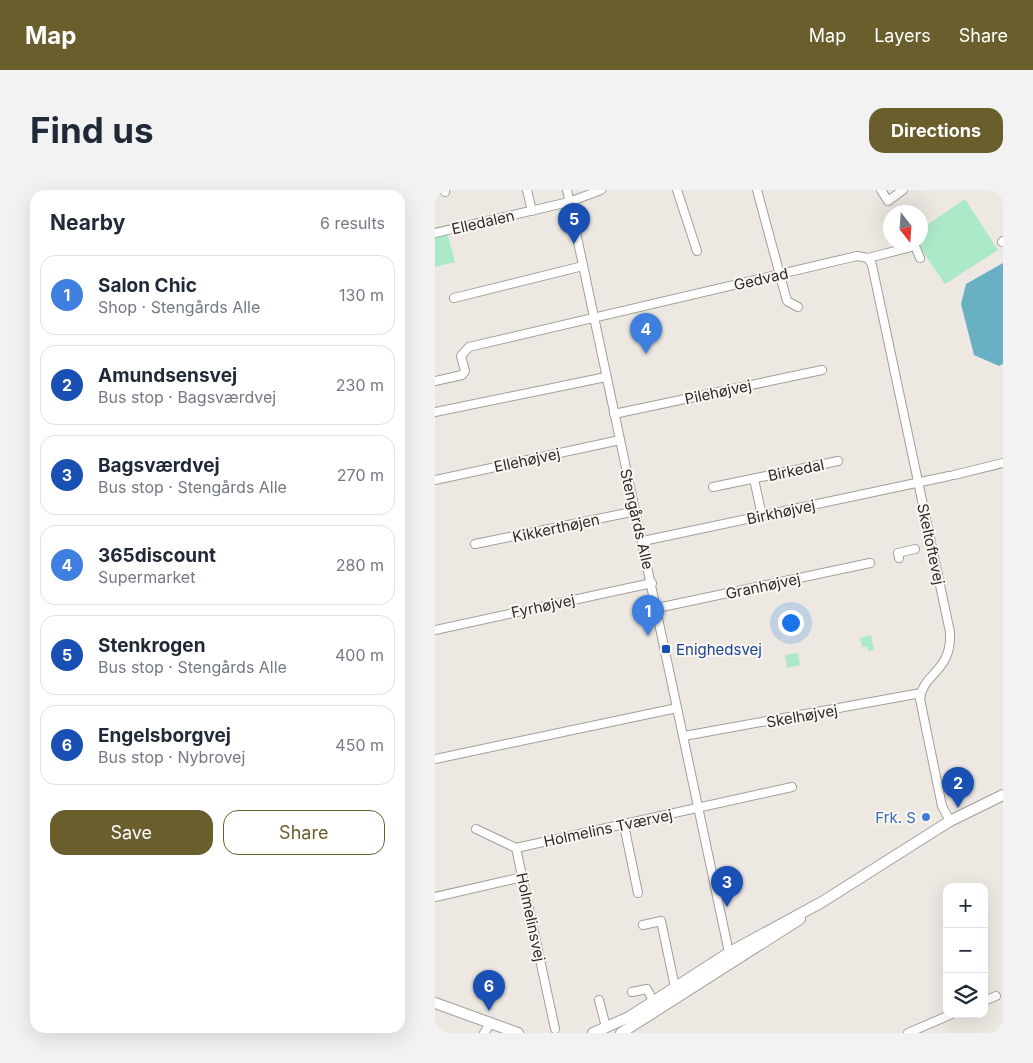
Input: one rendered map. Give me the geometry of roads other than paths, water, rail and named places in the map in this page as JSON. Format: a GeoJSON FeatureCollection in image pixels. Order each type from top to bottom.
{"type":"FeatureCollection","features":[{"type":"Feature","properties":{"kind":"main road"},"geometry":{"type":"LineString","coordinates":[[593,1033],[629,1017],[675,987],[733,956],[822,902],[950,821],[1003,795]]}},
{"type":"Feature","properties":{"kind":"main road"},"geometry":{"type":"LineString","coordinates":[[621,1033],[733,956]]}},
{"type":"Feature","properties":{"kind":"main road"},"geometry":{"type":"LineString","coordinates":[[435,1002],[487,1028],[518,1033]]}},
{"type":"Feature","properties":{"kind":"street","name":"Elledalen"},"geometry":{"type":"LineString","coordinates":[[527,190],[532,211]]}},
{"type":"Feature","properties":{"kind":"street","name":"Stengårds Alle"},"geometry":{"type":"LineString","coordinates":[[567,190],[652,583],[677,708],[733,956]]}},
{"type":"Feature","properties":{"kind":"street","name":"Elledalen"},"geometry":{"type":"LineString","coordinates":[[435,233],[569,202],[601,190]]}},
{"type":"Feature","properties":{"kind":"street"},"geometry":{"type":"LineString","coordinates":[[677,190],[697,251]]}},
{"type":"Feature","properties":{"kind":"street"},"geometry":{"type":"LineString","coordinates":[[757,190],[787,301],[798,307]]}},
{"type":"Feature","properties":{"kind":"street"},"geometry":{"type":"LineString","coordinates":[[881,190],[888,201],[903,190]]}},
{"type":"Feature","properties":{"kind":"street","name":"Gedvad"},"geometry":{"type":"LineString","coordinates":[[594,316],[857,256],[868,258],[915,246],[920,258]]}},
{"type":"Feature","properties":{"kind":"street","name":"Skeltoftevej"},"geometry":{"type":"LineString","coordinates":[[868,258],[872,265],[951,639],[945,664],[925,685],[921,693]]}},
{"type":"Feature","properties":{"kind":"street"},"geometry":{"type":"LineString","coordinates":[[454,298],[583,266]]}},
{"type":"Feature","properties":{"kind":"street"},"geometry":{"type":"LineString","coordinates":[[435,381],[462,375],[465,370],[461,356],[469,347],[594,316]]}},
{"type":"Feature","properties":{"kind":"street","name":"Pilehøjvej"},"geometry":{"type":"LineString","coordinates":[[614,414],[822,370]]}},
{"type":"Feature","properties":{"kind":"street"},"geometry":{"type":"LineString","coordinates":[[435,412],[606,377]]}},
{"type":"Feature","properties":{"kind":"street","name":"Ellehøjvej"},"geometry":{"type":"LineString","coordinates":[[435,480],[620,440]]}},
{"type":"Feature","properties":{"kind":"street","name":"Birkedal"},"geometry":{"type":"LineString","coordinates":[[713,487],[838,462]]}},
{"type":"Feature","properties":{"kind":"street","name":"Birkhøjvej"},"geometry":{"type":"LineString","coordinates":[[643,541],[1003,463]]}},
{"type":"Feature","properties":{"kind":"street","name":"Birkedal"},"geometry":{"type":"LineString","coordinates":[[754,479],[762,516]]}},
{"type":"Feature","properties":{"kind":"street","name":"Kikkerthøjen"},"geometry":{"type":"LineString","coordinates":[[475,544],[636,511]]}},
{"type":"Feature","properties":{"kind":"street"},"geometry":{"type":"LineString","coordinates":[[898,553],[915,550]]}},
{"type":"Feature","properties":{"kind":"street","name":"Granhøjvej"},"geometry":{"type":"LineString","coordinates":[[657,608],[870,563]]}},
{"type":"Feature","properties":{"kind":"street","name":"Fyrhøjvej"},"geometry":{"type":"LineString","coordinates":[[435,630],[652,583]]}},
{"type":"Feature","properties":{"kind":"street"},"geometry":{"type":"LineString","coordinates":[[921,693],[921,704],[942,806],[950,821]]}},
{"type":"Feature","properties":{"kind":"street","name":"Skelhøjvej"},"geometry":{"type":"LineString","coordinates":[[684,736],[921,693]]}},
{"type":"Feature","properties":{"kind":"street"},"geometry":{"type":"LineString","coordinates":[[435,759],[677,708]]}},
{"type":"Feature","properties":{"kind":"street"},"geometry":{"type":"LineString","coordinates":[[699,808],[792,787]]}},
{"type":"Feature","properties":{"kind":"street","name":"Holmelins Tværvej"},"geometry":{"type":"LineString","coordinates":[[516,848],[699,808]]}},
{"type":"Feature","properties":{"kind":"street"},"geometry":{"type":"LineString","coordinates":[[624,824],[639,893]]}},
{"type":"Feature","properties":{"kind":"street"},"geometry":{"type":"LineString","coordinates":[[476,829],[516,848]]}},
{"type":"Feature","properties":{"kind":"street","name":"Holmelinsvej"},"geometry":{"type":"LineString","coordinates":[[516,848],[555,1029]]}},
{"type":"Feature","properties":{"kind":"street"},"geometry":{"type":"LineString","coordinates":[[435,897],[523,877]]}},
{"type":"Feature","properties":{"kind":"street"},"geometry":{"type":"LineString","coordinates":[[643,925],[661,921],[675,987]]}},
{"type":"Feature","properties":{"kind":"street"},"geometry":{"type":"LineString","coordinates":[[633,992],[647,989],[653,1001]]}},
{"type":"Feature","properties":{"kind":"street"},"geometry":{"type":"LineString","coordinates":[[988,999],[996,996]]}},
{"type":"Feature","properties":{"kind":"street"},"geometry":{"type":"LineString","coordinates":[[599,1000],[606,1027]]}},
{"type":"Feature","properties":{"kind":"street"},"geometry":{"type":"LineString","coordinates":[[908,1033],[943,1018]]}},
{"type":"Feature","properties":{"kind":"water"},"geometry":{"type":"Polygon","coordinates":[[[1003,263],[1003,364],[999,366],[974,355],[961,304],[966,284],[1003,263]]]}},
{"type":"Feature","properties":{"kind":"place","name":"Stenkrogen"},"geometry":{"type":"Point","coordinates":[574,244]}},
{"type":"Feature","properties":{"kind":"place","name":"365discount"},"geometry":{"type":"Point","coordinates":[646,354]}},
{"type":"Feature","properties":{"kind":"place","name":"Salon Chic"},"geometry":{"type":"Point","coordinates":[648,636]}},
{"type":"Feature","properties":{"kind":"place","name":"Enighedsvej"},"geometry":{"type":"Point","coordinates":[666,649]}},
{"type":"Feature","properties":{"kind":"place","name":"Amundsensvej"},"geometry":{"type":"Point","coordinates":[958,808]}},
{"type":"Feature","properties":{"kind":"place","name":"Frk. S"},"geometry":{"type":"Point","coordinates":[926,817]}},
{"type":"Feature","properties":{"kind":"place","name":"Bagsværdvej"},"geometry":{"type":"Point","coordinates":[727,907]}},
{"type":"Feature","properties":{"kind":"place","name":"Engelsborgvej"},"geometry":{"type":"Point","coordinates":[489,1011]}}]}
